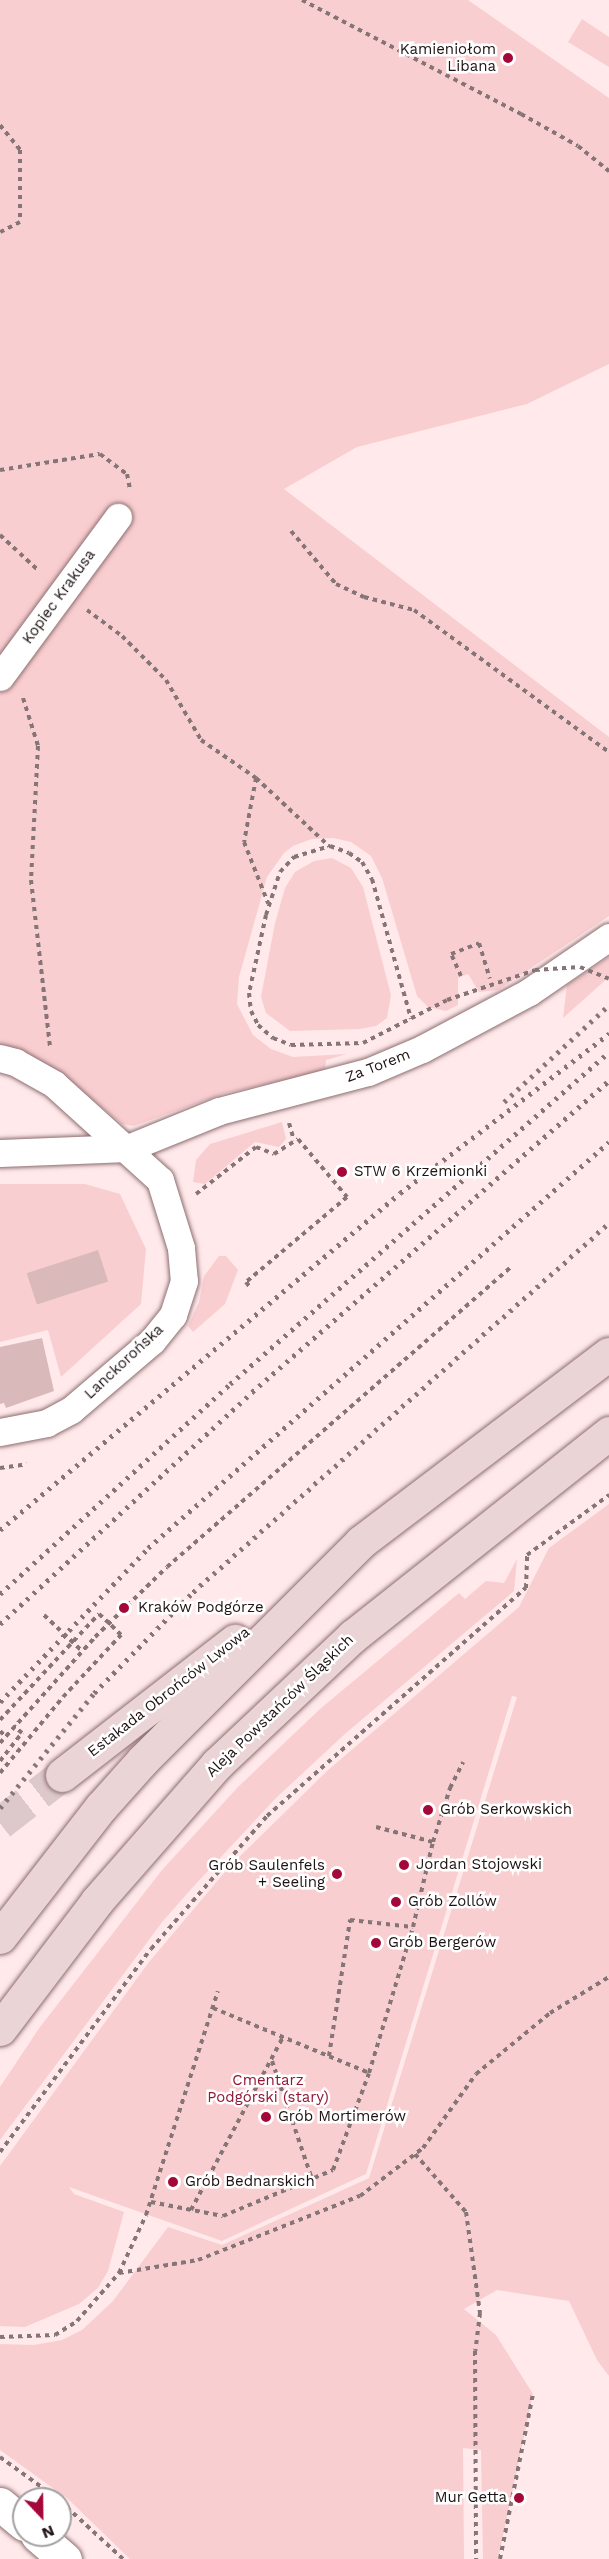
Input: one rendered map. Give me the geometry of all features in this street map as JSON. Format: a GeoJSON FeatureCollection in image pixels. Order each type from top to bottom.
{"type":"FeatureCollection","features":[{"type":"Feature","properties":{"kind":"main road"},"geometry":{"type":"LineString","coordinates":[[0,1937],[101,1807],[143,1761],[361,1542],[609,1354]]}},
{"type":"Feature","properties":{"kind":"main road","name":"Aleja Powstańców Śląskich"},"geometry":{"type":"LineString","coordinates":[[0,2029],[98,1901],[225,1756],[353,1636],[609,1433]]}},
{"type":"Feature","properties":{"kind":"main road","name":"Estakada Obrońców Lwowa"},"geometry":{"type":"LineString","coordinates":[[62,1775],[361,1542]]}},
{"type":"Feature","properties":{"kind":"street","name":"Kopiec Krakusa"},"geometry":{"type":"LineString","coordinates":[[5,670],[61,590],[118,517]]}},
{"type":"Feature","properties":{"kind":"street","name":"Za Torem"},"geometry":{"type":"LineString","coordinates":[[128,1148],[194,1119],[368,1072],[422,1049],[529,992],[609,937]]}},
{"type":"Feature","properties":{"kind":"street","name":"Lanckorońska"},"geometry":{"type":"LineString","coordinates":[[0,1058],[15,1062],[54,1084],[128,1148],[163,1186],[183,1259],[179,1303],[152,1341],[71,1410],[47,1423],[0,1432]]}},
{"type":"Feature","properties":{"kind":"street"},"geometry":{"type":"LineString","coordinates":[[0,1153],[128,1148]]}},
{"type":"Feature","properties":{"kind":"street"},"geometry":{"type":"LineString","coordinates":[[0,2504],[12,2514]]}},
{"type":"Feature","properties":{"kind":"street"},"geometry":{"type":"LineString","coordinates":[[51,2547],[65,2559]]}},
{"type":"Feature","properties":{"kind":"path"},"geometry":{"type":"LineString","coordinates":[[302,0],[521,114],[578,146],[609,171]]}},
{"type":"Feature","properties":{"kind":"path"},"geometry":{"type":"LineString","coordinates":[[0,124],[20,150],[20,222],[0,232]]}},
{"type":"Feature","properties":{"kind":"path"},"geometry":{"type":"LineString","coordinates":[[0,470],[100,454],[127,474],[130,490],[118,517]]}},
{"type":"Feature","properties":{"kind":"path"},"geometry":{"type":"LineString","coordinates":[[291,531],[336,584],[364,597],[414,610],[552,708],[609,752]]}},
{"type":"Feature","properties":{"kind":"path"},"geometry":{"type":"LineString","coordinates":[[0,535],[61,590],[123,636],[166,681],[201,740],[256,778],[330,846],[362,862],[372,879],[403,996],[422,1049]]}},
{"type":"Feature","properties":{"kind":"path"},"geometry":{"type":"LineString","coordinates":[[5,670],[38,746],[31,880],[54,1084]]}},
{"type":"Feature","properties":{"kind":"path"},"geometry":{"type":"LineString","coordinates":[[256,778],[244,842],[268,903]]}},
{"type":"Feature","properties":{"kind":"path"},"geometry":{"type":"LineString","coordinates":[[330,846],[294,857],[280,872],[268,903],[249,993],[251,1011],[258,1025],[273,1038],[291,1045],[363,1043],[447,1000],[555,967],[580,967],[609,979]]}},
{"type":"Feature","properties":{"kind":"path"},"geometry":{"type":"LineString","coordinates":[[461,976],[451,954],[479,943],[492,985]]}},
{"type":"Feature","properties":{"kind":"path"},"geometry":{"type":"LineString","coordinates":[[289,1122],[294,1140]]}},
{"type":"Feature","properties":{"kind":"path"},"geometry":{"type":"LineString","coordinates":[[191,1197],[256,1146],[274,1154],[298,1139],[347,1197],[246,1282],[249,1286]]}},
{"type":"Feature","properties":{"kind":"path"},"geometry":{"type":"LineString","coordinates":[[0,1744],[82,1651],[167,1567],[512,1266]]}},
{"type":"Feature","properties":{"kind":"path"},"geometry":{"type":"LineString","coordinates":[[0,1468],[27,1464]]}},
{"type":"Feature","properties":{"kind":"path"},"geometry":{"type":"LineString","coordinates":[[0,2152],[151,1949],[267,1816],[526,1588],[527,1555],[609,1495]]}},
{"type":"Feature","properties":{"kind":"path"},"geometry":{"type":"LineString","coordinates":[[0,1720],[99,1614],[121,1635],[63,1697],[0,1773]]}},
{"type":"Feature","properties":{"kind":"path"},"geometry":{"type":"LineString","coordinates":[[45,1616],[82,1651]]}},
{"type":"Feature","properties":{"kind":"path"},"geometry":{"type":"LineString","coordinates":[[0,1761],[22,1733],[14,1726]]}},
{"type":"Feature","properties":{"kind":"path"},"geometry":{"type":"LineString","coordinates":[[0,1731],[6,1736],[0,1744]]}},
{"type":"Feature","properties":{"kind":"path"},"geometry":{"type":"LineString","coordinates":[[151,2202],[223,2216],[333,2170],[369,2073],[413,1927],[433,1842],[463,1762]]}},
{"type":"Feature","properties":{"kind":"path"},"geometry":{"type":"LineString","coordinates":[[376,1827],[433,1842]]}},
{"type":"Feature","properties":{"kind":"path"},"geometry":{"type":"LineString","coordinates":[[329,2056],[350,1920],[413,1927]]}},
{"type":"Feature","properties":{"kind":"path"},"geometry":{"type":"LineString","coordinates":[[119,2272],[198,2260],[360,2196],[415,2154],[476,2074],[550,2013],[609,1977]]}},
{"type":"Feature","properties":{"kind":"path"},"geometry":{"type":"LineString","coordinates":[[0,2337],[55,2335],[77,2321],[119,2272],[151,2202],[218,1991]]}},
{"type":"Feature","properties":{"kind":"path"},"geometry":{"type":"LineString","coordinates":[[213,2008],[369,2073]]}},
{"type":"Feature","properties":{"kind":"path"},"geometry":{"type":"LineString","coordinates":[[190,2210],[284,2037]]}},
{"type":"Feature","properties":{"kind":"path"},"geometry":{"type":"LineString","coordinates":[[271,2060],[312,2179]]}},
{"type":"Feature","properties":{"kind":"path"},"geometry":{"type":"LineString","coordinates":[[415,2154],[466,2212],[480,2313],[475,2351],[476,2559]]}},
{"type":"Feature","properties":{"kind":"path"},"geometry":{"type":"LineString","coordinates":[[500,2559],[533,2394]]}},
{"type":"Feature","properties":{"kind":"path"},"geometry":{"type":"LineString","coordinates":[[0,2457],[41,2487]]}},
{"type":"Feature","properties":{"kind":"path"},"geometry":{"type":"LineString","coordinates":[[72,2512],[123,2559]]}},
{"type":"Feature","properties":{"kind":"green space"},"geometry":{"type":"Polygon","coordinates":[[[0,0],[468,0],[609,98],[609,364],[527,404],[357,447],[284,489],[609,737],[609,916],[498,990],[479,992],[468,974],[458,978],[458,1005],[446,1011],[428,1007],[417,996],[382,878],[371,856],[351,842],[333,838],[312,839],[293,846],[284,853],[267,877],[239,977],[237,1004],[253,1035],[271,1049],[293,1057],[347,1054],[326,1060],[325,1071],[225,1093],[134,1126],[122,1124],[55,1069],[18,1049],[0,1045],[0,0]]]}},
{"type":"Feature","properties":{"kind":"green space"},"geometry":{"type":"Polygon","coordinates":[[[582,19],[609,37],[609,67],[568,42],[582,19]]]}},
{"type":"Feature","properties":{"kind":"green space"},"geometry":{"type":"Polygon","coordinates":[[[332,858],[351,868],[363,887],[391,995],[387,1018],[376,1026],[360,1029],[290,1031],[266,1013],[261,997],[275,923],[285,888],[295,872],[314,861],[332,858]]]}},
{"type":"Feature","properties":{"kind":"green space"},"geometry":{"type":"Polygon","coordinates":[[[609,957],[609,977],[563,1018],[567,985],[609,957]]]}},
{"type":"Feature","properties":{"kind":"green space"},"geometry":{"type":"Polygon","coordinates":[[[282,1122],[286,1139],[279,1147],[255,1142],[205,1184],[193,1182],[196,1160],[210,1144],[282,1122]]]}},
{"type":"Feature","properties":{"kind":"green space"},"geometry":{"type":"Polygon","coordinates":[[[0,1184],[85,1184],[120,1194],[146,1249],[141,1304],[61,1377],[48,1330],[0,1342],[0,1184]]]}},
{"type":"Feature","properties":{"kind":"green space"},"geometry":{"type":"Polygon","coordinates":[[[219,1256],[226,1256],[238,1270],[225,1304],[193,1332],[188,1326],[199,1302],[204,1276],[219,1256]]]}},
{"type":"Feature","properties":{"kind":"green space","name":"Cmentarz Podgórski (stary)"},"geometry":{"type":"Polygon","coordinates":[[[609,1504],[609,2376],[597,2360],[569,2301],[497,2290],[464,2309],[496,2335],[533,2394],[498,2559],[483,2559],[481,2450],[463,2448],[464,2559],[130,2559],[72,2503],[72,2487],[51,2487],[0,2450],[0,2344],[34,2345],[62,2340],[82,2330],[113,2301],[168,2227],[222,2245],[369,2178],[517,1697],[512,1696],[366,2174],[222,2241],[69,2187],[74,2194],[124,2212],[108,2271],[98,2288],[79,2304],[25,2327],[0,2326],[0,2166],[149,1962],[230,1866],[327,1771],[519,1607],[549,1548],[609,1504]]]}},
{"type":"Feature","properties":{"kind":"green space"},"geometry":{"type":"Polygon","coordinates":[[[517,1559],[514,1591],[346,1733],[276,1798],[193,1887],[163,1921],[0,2140],[0,2087],[40,2027],[162,1870],[238,1787],[320,1709],[459,1593],[465,1599],[486,1581],[504,1583],[517,1559]]]}},
{"type":"Feature","properties":{"kind":"building"},"geometry":{"type":"Polygon","coordinates":[[[98,1250],[108,1281],[37,1305],[27,1273],[98,1250]]]}},
{"type":"Feature","properties":{"kind":"building"},"geometry":{"type":"Polygon","coordinates":[[[42,1338],[54,1391],[6,1408],[4,1403],[0,1404],[0,1347],[42,1338]]]}},
{"type":"Feature","properties":{"kind":"tunnel"},"geometry":{"type":"LineString","coordinates":[[0,1823],[62,1775]]}},
{"type":"Feature","properties":{"kind":"railway"},"geometry":{"type":"LineString","coordinates":[[504,1102],[609,1005]]}},
{"type":"Feature","properties":{"kind":"railway"},"geometry":{"type":"LineString","coordinates":[[0,1530],[400,1193],[609,1034]]}},
{"type":"Feature","properties":{"kind":"railway"},"geometry":{"type":"LineString","coordinates":[[0,1594],[230,1384],[609,1052]]}},
{"type":"Feature","properties":{"kind":"railway"},"geometry":{"type":"LineString","coordinates":[[0,1624],[252,1392],[609,1081]]}},
{"type":"Feature","properties":{"kind":"railway"},"geometry":{"type":"LineString","coordinates":[[0,1702],[148,1548],[609,1142]]}},
{"type":"Feature","properties":{"kind":"railway"},"geometry":{"type":"LineString","coordinates":[[0,1808],[94,1693],[193,1592],[609,1223]]}},
{"type":"Feature","properties":{"kind":"place","name":"Kamieniołom Libana"},"geometry":{"type":"Point","coordinates":[508,58]}},
{"type":"Feature","properties":{"kind":"place","name":"STW 6 Krzemionki"},"geometry":{"type":"Point","coordinates":[342,1172]}},
{"type":"Feature","properties":{"kind":"place","name":"Kraków Podgórze"},"geometry":{"type":"Point","coordinates":[124,1608]}},
{"type":"Feature","properties":{"kind":"place","name":"Grób Serkowskich"},"geometry":{"type":"Point","coordinates":[428,1810]}},
{"type":"Feature","properties":{"kind":"place","name":"Jordan Stojowski"},"geometry":{"type":"Point","coordinates":[404,1865]}},
{"type":"Feature","properties":{"kind":"place","name":"Grób Saulenfels + Seeling"},"geometry":{"type":"Point","coordinates":[337,1874]}},
{"type":"Feature","properties":{"kind":"place","name":"Grób Zollów"},"geometry":{"type":"Point","coordinates":[396,1902]}},
{"type":"Feature","properties":{"kind":"place","name":"Grób Bergerów"},"geometry":{"type":"Point","coordinates":[376,1943]}},
{"type":"Feature","properties":{"kind":"place","name":"Grób Mortimerów"},"geometry":{"type":"Point","coordinates":[266,2117]}},
{"type":"Feature","properties":{"kind":"place","name":"Grób Bednarskich"},"geometry":{"type":"Point","coordinates":[173,2182]}},
{"type":"Feature","properties":{"kind":"place","name":"Mur Getta"},"geometry":{"type":"Point","coordinates":[519,2498]}}]}
